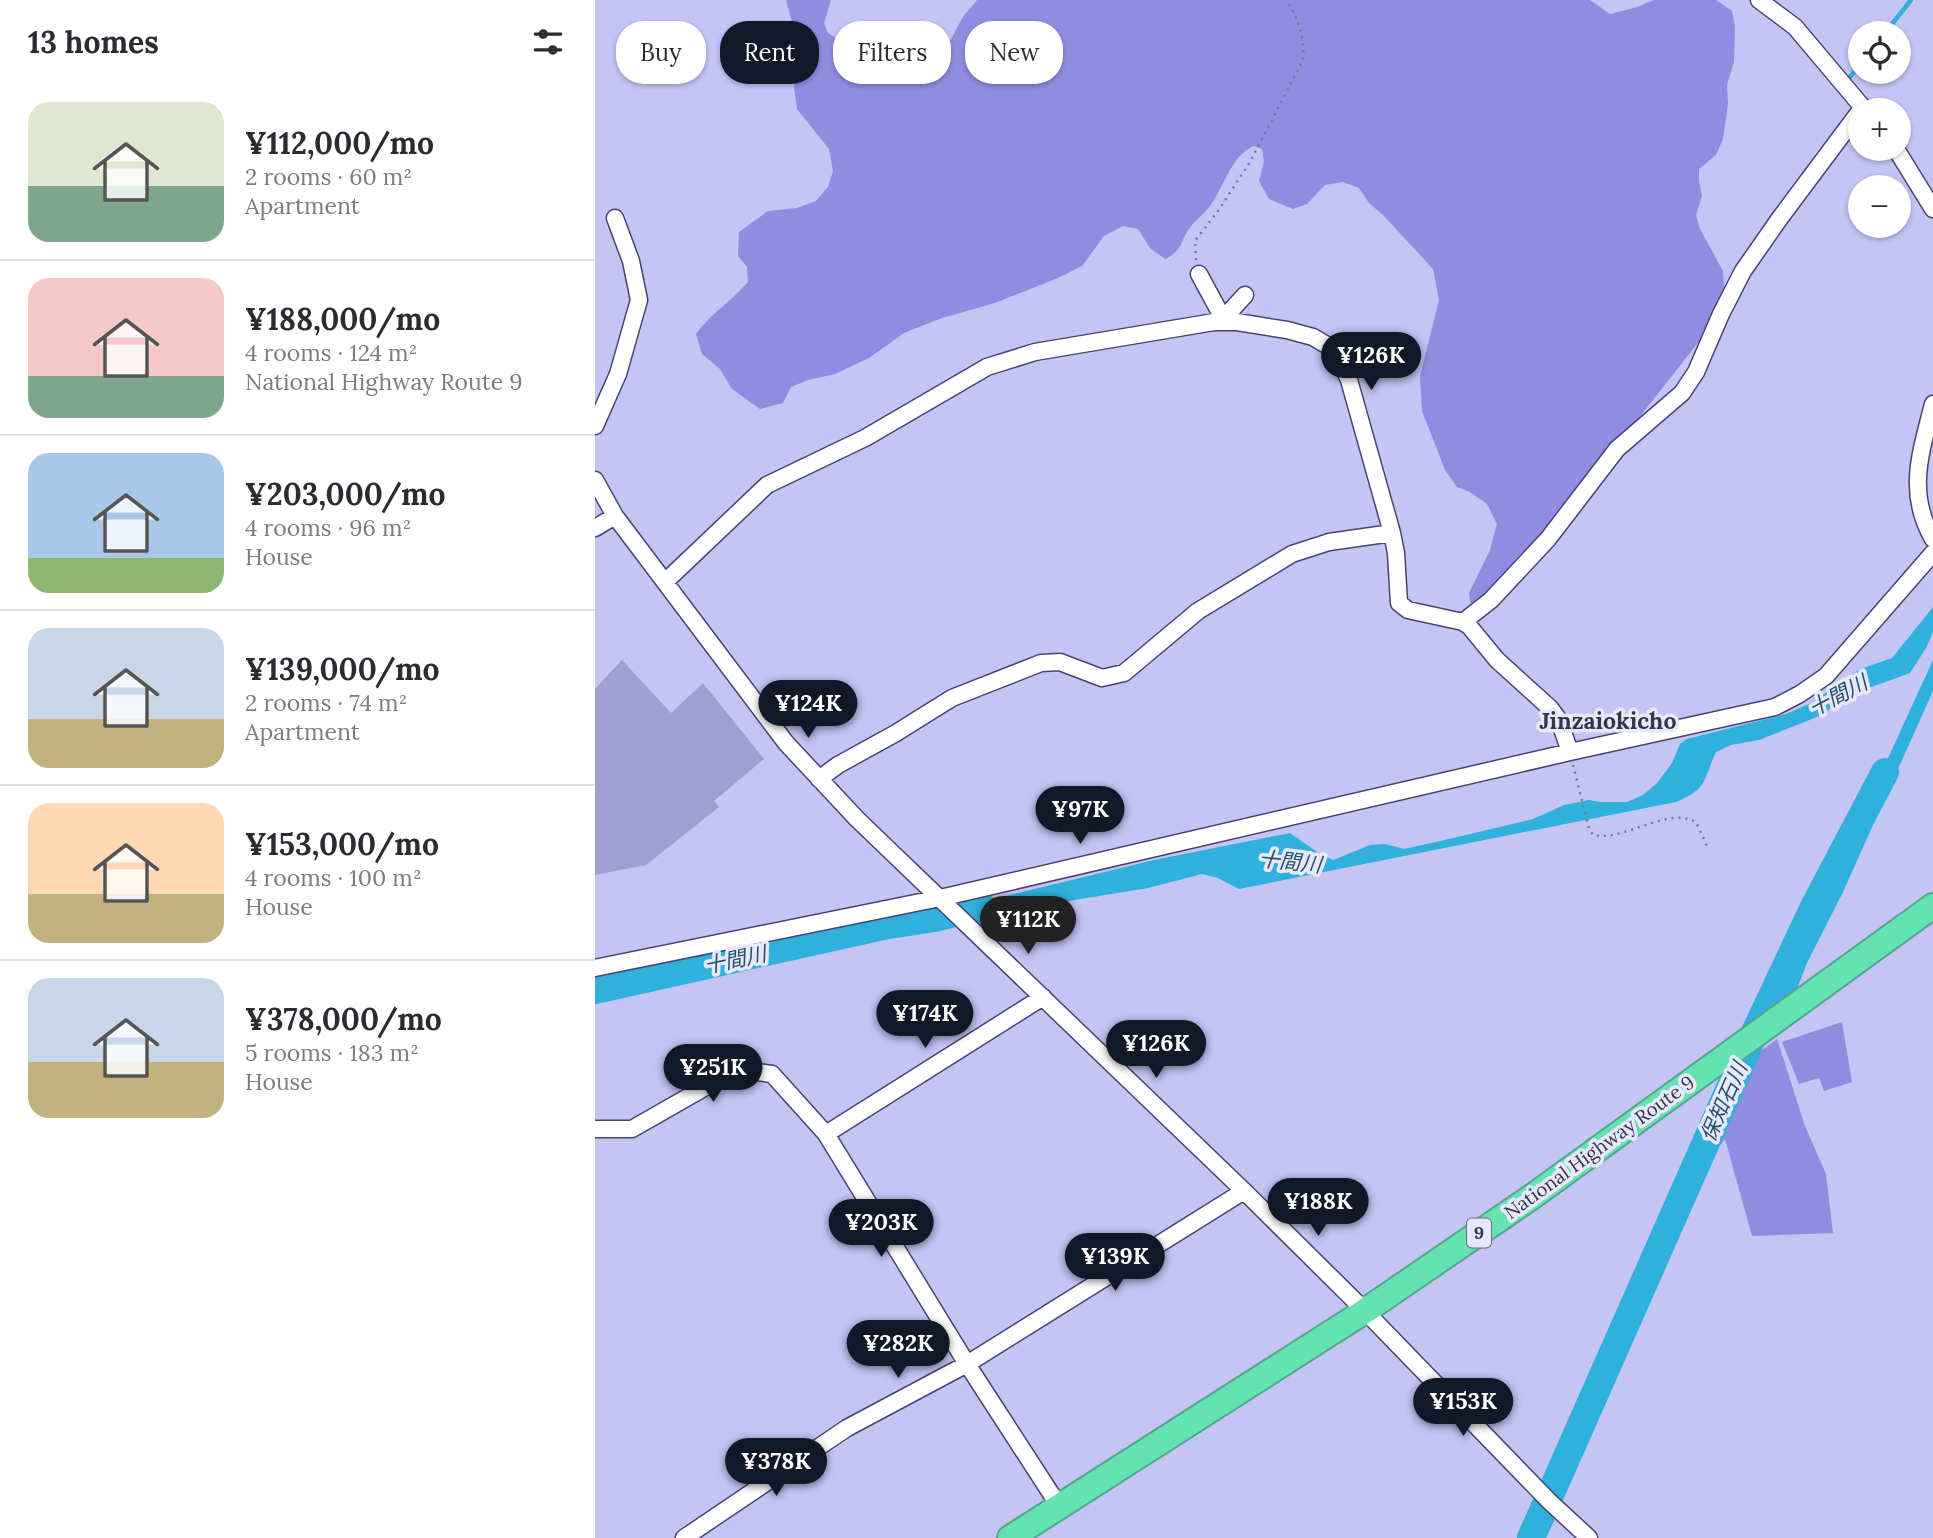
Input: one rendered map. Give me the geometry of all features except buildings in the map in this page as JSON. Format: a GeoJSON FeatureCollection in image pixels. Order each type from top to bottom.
{"type":"FeatureCollection","features":[{"type":"Feature","properties":{"kind":"highway","name":"National Highway Route 9"},"geometry":{"type":"LineString","coordinates":[[1010,1538],[1365,1311],[1532,1196],[1933,905]]}},
{"type":"Feature","properties":{"kind":"street"},"geometry":{"type":"LineString","coordinates":[[1759,0],[1795,27],[1852,98]]}},
{"type":"Feature","properties":{"kind":"street"},"geometry":{"type":"LineString","coordinates":[[1463,622],[1491,600],[1548,539],[1617,449],[1682,393],[1696,372],[1743,271],[1848,128]]}},
{"type":"Feature","properties":{"kind":"street"},"geometry":{"type":"LineString","coordinates":[[1904,161],[1933,209]]}},
{"type":"Feature","properties":{"kind":"street"},"geometry":{"type":"LineString","coordinates":[[1923,189],[1933,176]]}},
{"type":"Feature","properties":{"kind":"street"},"geometry":{"type":"LineString","coordinates":[[595,426],[618,374],[639,300],[631,261],[615,218]]}},
{"type":"Feature","properties":{"kind":"street"},"geometry":{"type":"LineString","coordinates":[[1199,274],[1225,319]]}},
{"type":"Feature","properties":{"kind":"street"},"geometry":{"type":"LineString","coordinates":[[1225,319],[1245,295]]}},
{"type":"Feature","properties":{"kind":"street"},"geometry":{"type":"LineString","coordinates":[[666,581],[767,485],[865,438],[987,367],[1035,352],[1225,319],[1300,333],[1326,343],[1335,350],[1349,380],[1392,533],[1401,606],[1408,610],[1463,622],[1497,660],[1551,708],[1559,720],[1571,754]]}},
{"type":"Feature","properties":{"kind":"street"},"geometry":{"type":"LineString","coordinates":[[1933,404],[1917,482],[1922,518],[1933,538]]}},
{"type":"Feature","properties":{"kind":"street"},"geometry":{"type":"LineString","coordinates":[[595,480],[615,516],[786,743],[819,779],[857,819],[1244,1191],[1549,1501],[1589,1538]]}},
{"type":"Feature","properties":{"kind":"street"},"geometry":{"type":"LineString","coordinates":[[595,528],[615,516]]}},
{"type":"Feature","properties":{"kind":"street"},"geometry":{"type":"LineString","coordinates":[[819,779],[952,698],[1041,663],[1060,662],[1102,678],[1124,673],[1198,611],[1292,554],[1320,544],[1392,533]]}},
{"type":"Feature","properties":{"kind":"street"},"geometry":{"type":"LineString","coordinates":[[595,968],[943,900],[1775,707],[1826,676],[1933,553]]}},
{"type":"Feature","properties":{"kind":"street"},"geometry":{"type":"LineString","coordinates":[[826,1134],[1043,996]]}},
{"type":"Feature","properties":{"kind":"street"},"geometry":{"type":"LineString","coordinates":[[595,1129],[632,1129],[737,1069],[772,1074],[826,1134],[967,1364],[1059,1506]]}},
{"type":"Feature","properties":{"kind":"street"},"geometry":{"type":"LineString","coordinates":[[684,1538],[847,1429],[967,1364],[1244,1191]]}},
{"type":"Feature","properties":{"kind":"path"},"geometry":{"type":"LineString","coordinates":[[1199,274],[1195,241],[1249,162],[1303,60],[1300,24],[1287,0]]}},
{"type":"Feature","properties":{"kind":"path"},"geometry":{"type":"LineString","coordinates":[[1571,754],[1593,835],[1607,837],[1668,819],[1687,818],[1696,822],[1707,846]]}},
{"type":"Feature","properties":{"kind":"shaded area"},"geometry":{"type":"Polygon","coordinates":[[[786,0],[831,0],[824,23],[828,33],[833,36],[833,84],[951,84],[951,38],[977,0],[1590,0],[1610,14],[1654,0],[1716,0],[1732,11],[1735,26],[1734,62],[1727,85],[1728,104],[1723,139],[1716,155],[1699,169],[1702,196],[1696,215],[1700,229],[1723,271],[1724,289],[1704,335],[1543,540],[1492,594],[1473,605],[1469,593],[1490,550],[1497,524],[1487,504],[1457,487],[1445,470],[1422,411],[1420,376],[1439,300],[1433,269],[1369,203],[1359,188],[1343,182],[1325,185],[1307,204],[1293,209],[1269,199],[1259,181],[1264,161],[1262,149],[1254,146],[1240,156],[1215,199],[1191,226],[1179,248],[1171,256],[1165,259],[1150,248],[1138,229],[1123,226],[1104,236],[1082,266],[995,303],[942,318],[904,333],[869,358],[835,374],[791,387],[783,403],[760,409],[732,389],[720,369],[702,354],[696,334],[748,282],[747,267],[738,256],[739,232],[768,211],[797,208],[816,201],[828,187],[833,171],[829,149],[797,109],[794,87],[794,84],[819,84],[819,21],[792,21],[786,0]]]}},
{"type":"Feature","properties":{"kind":"shaded area"},"geometry":{"type":"Polygon","coordinates":[[[622,660],[671,713],[703,683],[764,759],[714,801],[719,807],[646,865],[595,875],[595,689],[622,660]]]}},
{"type":"Feature","properties":{"kind":"shaded area"},"geometry":{"type":"Polygon","coordinates":[[[1842,1022],[1852,1082],[1824,1091],[1819,1078],[1799,1084],[1782,1042],[1842,1022]]]}},
{"type":"Feature","properties":{"kind":"shaded area"},"geometry":{"type":"Polygon","coordinates":[[[1777,1039],[1805,1126],[1826,1174],[1833,1233],[1752,1236],[1725,1139],[1713,1154],[1711,1142],[1746,1062],[1777,1039]]]}},
{"type":"Feature","properties":{"kind":"water"},"geometry":{"type":"Polygon","coordinates":[[[1933,607],[1933,632],[1910,673],[1855,693],[1817,717],[1759,740],[1731,745],[1716,752],[1699,788],[1676,802],[1239,889],[1218,878],[1202,874],[1148,888],[1050,904],[974,924],[956,908],[1154,860],[1290,833],[1333,860],[1370,845],[1385,844],[1404,849],[1533,819],[1564,805],[1589,800],[1627,802],[1643,795],[1657,783],[1672,763],[1680,744],[1687,739],[1786,714],[1811,703],[1860,669],[1892,658],[1933,607]]]}},
{"type":"Feature","properties":{"kind":"water"},"geometry":{"type":"Polygon","coordinates":[[[1933,660],[1933,691],[1843,892],[1807,963],[1795,994],[1773,1009],[1933,660]]]}},
{"type":"Feature","properties":{"kind":"waterway"},"geometry":{"type":"LineString","coordinates":[[1894,21],[1911,0]]}},
{"type":"Feature","properties":{"kind":"waterway","name":"保知石川"},"geometry":{"type":"LineString","coordinates":[[1531,1538],[1749,1045],[1814,907],[1885,772]]}},
{"type":"Feature","properties":{"kind":"waterway","name":"十間川"},"geometry":{"type":"LineString","coordinates":[[595,990],[982,906]]}},
{"type":"Feature","properties":{"kind":"district","name":"Jinzaiokicho"},"geometry":{"type":"Point","coordinates":[1608,721]}}]}
